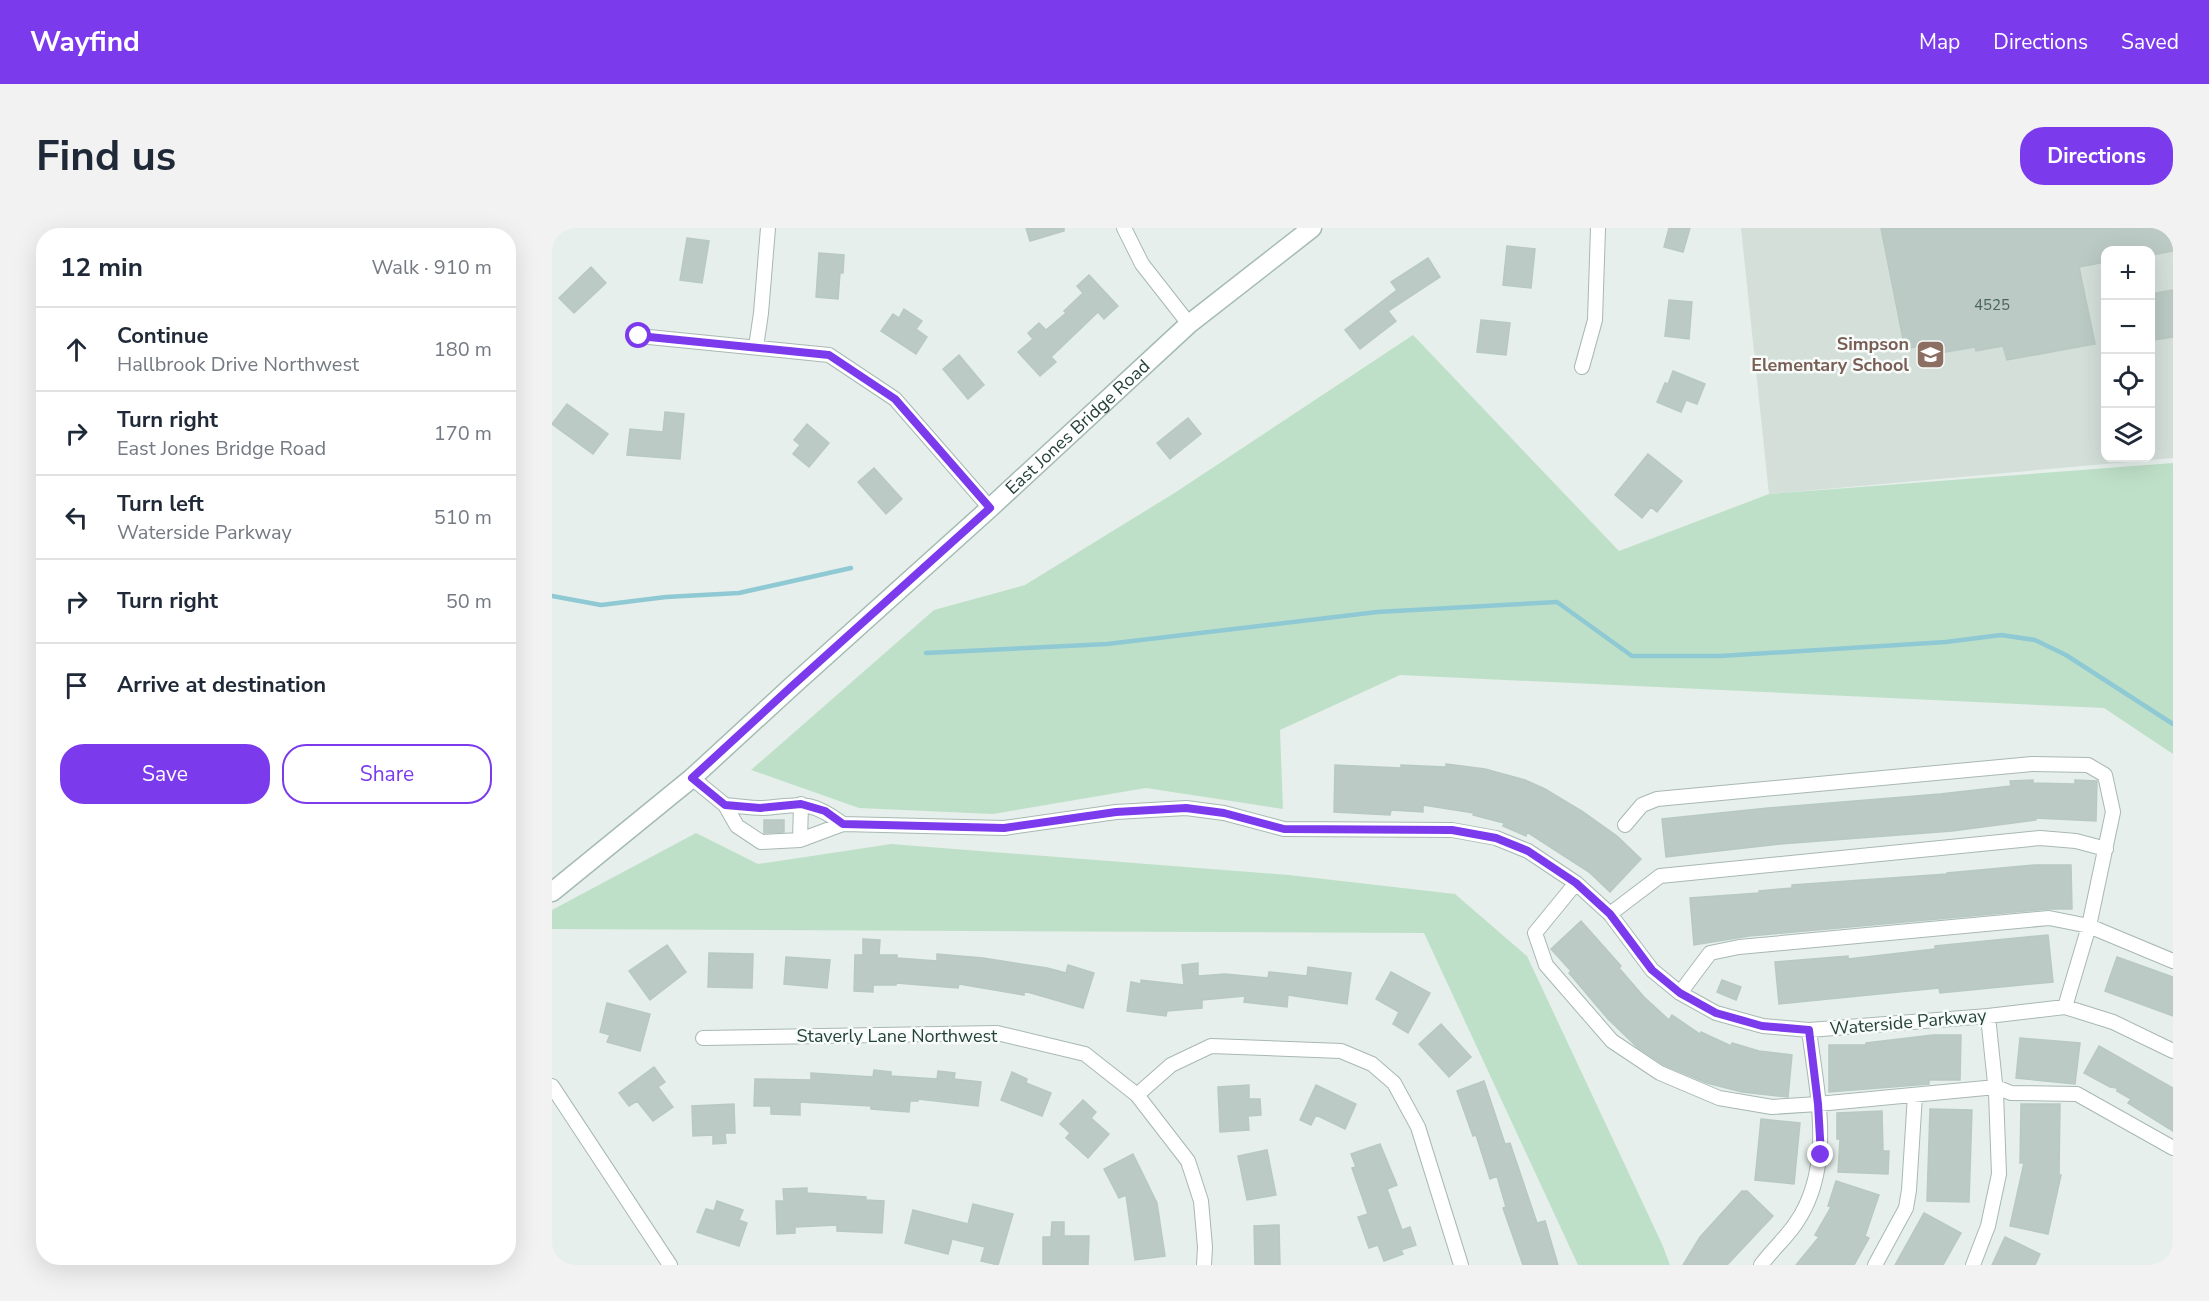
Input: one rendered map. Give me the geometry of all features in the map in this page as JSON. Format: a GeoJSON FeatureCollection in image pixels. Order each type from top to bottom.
{"type":"FeatureCollection","features":[{"type":"Feature","properties":{"kind":"street"},"geometry":{"type":"LineString","coordinates":[[756,347],[768,228]]}},
{"type":"Feature","properties":{"kind":"street"},"geometry":{"type":"LineString","coordinates":[[1124,228],[1142,264],[1189,324]]}},
{"type":"Feature","properties":{"kind":"street","name":"East Jones Bridge Road"},"geometry":{"type":"LineString","coordinates":[[552,892],[692,778],[1189,324],[1312,228]]}},
{"type":"Feature","properties":{"kind":"street"},"geometry":{"type":"LineString","coordinates":[[1582,367],[1595,320],[1598,228]]}},
{"type":"Feature","properties":{"kind":"street"},"geometry":{"type":"LineString","coordinates":[[639,336],[829,355],[895,399],[990,508]]}},
{"type":"Feature","properties":{"kind":"street"},"geometry":{"type":"LineString","coordinates":[[1625,825],[1642,805],[1657,799],[2032,764],[2088,765],[2105,775],[2113,812],[2089,926],[2065,1007]]}},
{"type":"Feature","properties":{"kind":"street","name":"Waterside Parkway"},"geometry":{"type":"LineString","coordinates":[[692,778],[725,805],[737,826],[761,842],[800,840],[843,824],[1004,828],[1116,812],[1186,808],[1224,813],[1284,829],[1452,830],[1496,838],[1528,851],[1576,883],[1610,914],[1652,970],[1680,993],[1716,1013],[1762,1026],[1809,1030],[1988,1016],[2065,1007],[2113,1022],[2173,1051]]}},
{"type":"Feature","properties":{"kind":"street"},"geometry":{"type":"LineString","coordinates":[[800,840],[801,804]]}},
{"type":"Feature","properties":{"kind":"street","name":"Waterside Parkway"},"geometry":{"type":"LineString","coordinates":[[725,805],[760,808],[801,804],[825,811],[843,824]]}},
{"type":"Feature","properties":{"kind":"street"},"geometry":{"type":"LineString","coordinates":[[1610,914],[1660,876],[2040,838],[2076,842],[2106,849]]}},
{"type":"Feature","properties":{"kind":"street"},"geometry":{"type":"LineString","coordinates":[[1576,883],[1535,933],[1546,965],[1612,1041],[1660,1073],[1719,1098],[1772,1107],[1996,1087],[2011,1094],[2077,1094],[2173,1148]]}},
{"type":"Feature","properties":{"kind":"street"},"geometry":{"type":"LineString","coordinates":[[1680,993],[1710,953],[1739,947],[2049,918],[2089,926],[2173,962]]}},
{"type":"Feature","properties":{"kind":"street"},"geometry":{"type":"LineString","coordinates":[[1973,1265],[1989,1226],[1999,1174],[1996,1087],[1988,1016]]}},
{"type":"Feature","properties":{"kind":"street"},"geometry":{"type":"LineString","coordinates":[[1761,1265],[1796,1222],[1814,1188],[1821,1155],[1818,1104],[1809,1030]]}},
{"type":"Feature","properties":{"kind":"street","name":"Staverly Lane Northwest"},"geometry":{"type":"LineString","coordinates":[[703,1038],[997,1033],[1085,1054],[1137,1095],[1188,1161],[1201,1201],[1204,1265]]}},
{"type":"Feature","properties":{"kind":"street"},"geometry":{"type":"LineString","coordinates":[[1137,1095],[1171,1065],[1211,1046],[1270,1046],[1341,1051],[1372,1064],[1394,1083],[1418,1127],[1461,1265]]}},
{"type":"Feature","properties":{"kind":"street"},"geometry":{"type":"LineString","coordinates":[[552,1086],[670,1265]]}},
{"type":"Feature","properties":{"kind":"street"},"geometry":{"type":"LineString","coordinates":[[1875,1265],[1906,1208],[1910,1190],[1915,1095]]}},
{"type":"Feature","properties":{"kind":"shaded area","name":"Simpson Elementary School"},"geometry":{"type":"Polygon","coordinates":[[[1741,228],[2173,228],[2173,458],[2155,460],[2155,246],[2101,246],[2101,462],[2128,462],[1769,494],[1741,228]]]}},
{"type":"Feature","properties":{"kind":"green space"},"geometry":{"type":"Polygon","coordinates":[[[1413,335],[1619,551],[1769,494],[2173,463],[2173,754],[2104,708],[1400,675],[1280,730],[1283,809],[1146,788],[993,814],[859,808],[751,770],[934,610],[1025,585],[1176,492],[1413,335]]]}},
{"type":"Feature","properties":{"kind":"green space"},"geometry":{"type":"Polygon","coordinates":[[[696,833],[758,864],[891,844],[1289,875],[1455,894],[1527,956],[1670,1265],[1578,1265],[1424,933],[552,929],[552,910],[696,833]]]}},
{"type":"Feature","properties":{"kind":"building"},"geometry":{"type":"Polygon","coordinates":[[[1026,228],[1064,228],[1064,231],[1030,241],[1026,228]]]}},
{"type":"Feature","properties":{"kind":"building"},"geometry":{"type":"Polygon","coordinates":[[[1669,228],[1690,228],[1683,252],[1664,247],[1669,228]]]}},
{"type":"Feature","properties":{"kind":"building"},"geometry":{"type":"Polygon","coordinates":[[[1881,228],[2173,228],[2173,251],[2155,254],[2155,246],[2101,246],[2101,263],[2079,267],[2095,344],[2007,360],[2003,346],[1976,351],[1975,347],[1922,356],[1920,346],[1905,349],[1881,228]]]}},
{"type":"Feature","properties":{"kind":"building"},"geometry":{"type":"Polygon","coordinates":[[[687,238],[709,241],[702,283],[680,280],[687,238]]]}},
{"type":"Feature","properties":{"kind":"building"},"geometry":{"type":"Polygon","coordinates":[[[1507,246],[1535,249],[1531,288],[1503,285],[1507,246]]]}},
{"type":"Feature","properties":{"kind":"building"},"geometry":{"type":"Polygon","coordinates":[[[819,253],[844,255],[838,299],[816,297],[819,253]]]}},
{"type":"Feature","properties":{"kind":"building"},"geometry":{"type":"Polygon","coordinates":[[[1428,258],[1440,277],[1388,311],[1396,321],[1360,349],[1345,330],[1397,290],[1391,282],[1428,258]]]}},
{"type":"Feature","properties":{"kind":"building"},"geometry":{"type":"Polygon","coordinates":[[[591,267],[606,283],[574,313],[559,298],[591,267]]]}},
{"type":"Feature","properties":{"kind":"building"},"geometry":{"type":"Polygon","coordinates":[[[1089,275],[1118,306],[1104,319],[1098,312],[1051,357],[1056,362],[1040,376],[1018,352],[1033,339],[1028,333],[1039,323],[1046,330],[1066,313],[1064,311],[1083,293],[1077,286],[1089,275]]]}},
{"type":"Feature","properties":{"kind":"building"},"geometry":{"type":"Polygon","coordinates":[[[2173,290],[2173,337],[2155,340],[2155,293],[2173,290]]]}},
{"type":"Feature","properties":{"kind":"building"},"geometry":{"type":"Polygon","coordinates":[[[1669,300],[1692,302],[1689,339],[1665,336],[1669,300]]]}},
{"type":"Feature","properties":{"kind":"building"},"geometry":{"type":"Polygon","coordinates":[[[904,309],[922,321],[916,329],[927,337],[916,354],[881,331],[893,314],[899,318],[904,309]]]}},
{"type":"Feature","properties":{"kind":"building"},"geometry":{"type":"Polygon","coordinates":[[[1481,320],[1510,323],[1506,355],[1477,352],[1481,320]]]}},
{"type":"Feature","properties":{"kind":"building"},"geometry":{"type":"Polygon","coordinates":[[[959,355],[984,385],[968,399],[943,369],[959,355]]]}},
{"type":"Feature","properties":{"kind":"building"},"geometry":{"type":"Polygon","coordinates":[[[1673,371],[1705,384],[1697,404],[1686,400],[1681,412],[1657,402],[1673,371]]]}},
{"type":"Feature","properties":{"kind":"building"},"geometry":{"type":"Polygon","coordinates":[[[567,404],[608,434],[593,454],[552,424],[567,404]]]}},
{"type":"Feature","properties":{"kind":"building"},"geometry":{"type":"Polygon","coordinates":[[[665,412],[684,414],[680,459],[627,455],[630,429],[663,432],[665,412]]]}},
{"type":"Feature","properties":{"kind":"building"},"geometry":{"type":"Polygon","coordinates":[[[1188,418],[1201,434],[1170,459],[1157,443],[1188,418]]]}},
{"type":"Feature","properties":{"kind":"building"},"geometry":{"type":"Polygon","coordinates":[[[807,424],[829,443],[809,467],[793,454],[800,445],[794,440],[807,424]]]}},
{"type":"Feature","properties":{"kind":"building"},"geometry":{"type":"Polygon","coordinates":[[[1648,454],[1682,481],[1657,512],[1651,507],[1642,518],[1615,495],[1648,454]]]}},
{"type":"Feature","properties":{"kind":"building"},"geometry":{"type":"Polygon","coordinates":[[[874,468],[902,499],[886,514],[858,482],[874,468]]]}},
{"type":"Feature","properties":{"kind":"building"},"geometry":{"type":"Polygon","coordinates":[[[1446,764],[1485,769],[1525,780],[1545,789],[1617,836],[1641,859],[1610,892],[1589,872],[1527,832],[1526,836],[1503,826],[1504,823],[1473,815],[1474,813],[1423,805],[1423,812],[1391,810],[1390,815],[1334,812],[1335,765],[1401,768],[1401,765],[1446,767],[1446,764]]]}},
{"type":"Feature","properties":{"kind":"building"},"geometry":{"type":"Polygon","coordinates":[[[2033,780],[2033,783],[2075,784],[2075,780],[2097,781],[2096,821],[2035,818],[2036,820],[1952,831],[1780,844],[1666,857],[1662,819],[1940,794],[2011,786],[2010,781],[2033,780]]]}},
{"type":"Feature","properties":{"kind":"building"},"geometry":{"type":"Polygon","coordinates":[[[764,820],[784,820],[784,832],[764,833],[764,820]]]}},
{"type":"Feature","properties":{"kind":"building"},"geometry":{"type":"Polygon","coordinates":[[[2035,865],[2071,865],[2072,909],[2048,909],[1749,936],[1694,945],[1690,898],[1759,893],[1759,891],[1792,888],[1792,885],[2035,865]]]}},
{"type":"Feature","properties":{"kind":"building"},"geometry":{"type":"Polygon","coordinates":[[[1581,921],[1621,966],[1619,968],[1644,997],[1669,1020],[1672,1015],[1700,1034],[1701,1032],[1731,1046],[1732,1043],[1759,1051],[1792,1055],[1788,1097],[1742,1092],[1707,1083],[1666,1066],[1637,1047],[1608,1019],[1551,949],[1581,921]]]}},
{"type":"Feature","properties":{"kind":"building"},"geometry":{"type":"Polygon","coordinates":[[[2048,935],[2053,982],[1940,993],[1939,988],[1779,1004],[1775,962],[1848,956],[1848,959],[1935,949],[1935,946],[2048,935]]]}},
{"type":"Feature","properties":{"kind":"building"},"geometry":{"type":"Polygon","coordinates":[[[863,939],[880,940],[879,955],[897,955],[897,958],[937,961],[937,954],[983,958],[1066,973],[1068,965],[1094,973],[1083,1008],[1024,991],[1024,995],[959,984],[958,988],[896,983],[896,985],[873,985],[873,992],[854,991],[855,955],[863,955],[863,939]]]}},
{"type":"Feature","properties":{"kind":"building"},"geometry":{"type":"Polygon","coordinates":[[[667,945],[686,972],[650,1000],[629,971],[667,945]]]}},
{"type":"Feature","properties":{"kind":"building"},"geometry":{"type":"Polygon","coordinates":[[[709,953],[753,954],[752,988],[708,987],[709,953]]]}},
{"type":"Feature","properties":{"kind":"building"},"geometry":{"type":"Polygon","coordinates":[[[786,957],[830,960],[827,988],[784,984],[786,957]]]}},
{"type":"Feature","properties":{"kind":"building"},"geometry":{"type":"Polygon","coordinates":[[[2117,957],[2173,977],[2173,1016],[2105,991],[2117,957]]]}},
{"type":"Feature","properties":{"kind":"building"},"geometry":{"type":"Polygon","coordinates":[[[1198,963],[1198,976],[1225,974],[1268,978],[1269,972],[1307,976],[1308,967],[1351,973],[1347,1004],[1288,995],[1287,1007],[1244,1002],[1245,996],[1202,1000],[1202,1008],[1167,1011],[1166,1016],[1127,1011],[1131,982],[1141,984],[1141,980],[1184,985],[1182,965],[1198,963]]]}},
{"type":"Feature","properties":{"kind":"building"},"geometry":{"type":"Polygon","coordinates":[[[1391,972],[1430,993],[1408,1033],[1393,1024],[1399,1012],[1376,999],[1391,972]]]}},
{"type":"Feature","properties":{"kind":"building"},"geometry":{"type":"Polygon","coordinates":[[[1722,980],[1741,987],[1736,1000],[1717,992],[1722,980]]]}},
{"type":"Feature","properties":{"kind":"building"},"geometry":{"type":"Polygon","coordinates":[[[607,1003],[650,1014],[640,1051],[607,1042],[610,1035],[600,1032],[607,1003]]]}},
{"type":"Feature","properties":{"kind":"building"},"geometry":{"type":"Polygon","coordinates":[[[1441,1024],[1471,1057],[1449,1077],[1419,1044],[1441,1024]]]}},
{"type":"Feature","properties":{"kind":"building"},"geometry":{"type":"Polygon","coordinates":[[[1933,1035],[1961,1035],[1960,1080],[1929,1080],[1929,1084],[1829,1092],[1829,1045],[1866,1045],[1866,1043],[1933,1035]]]}},
{"type":"Feature","properties":{"kind":"building"},"geometry":{"type":"Polygon","coordinates":[[[2020,1038],[2080,1043],[2075,1084],[2016,1078],[2020,1038]]]}},
{"type":"Feature","properties":{"kind":"building"},"geometry":{"type":"Polygon","coordinates":[[[2099,1046],[2173,1088],[2173,1131],[2128,1103],[2131,1099],[2117,1091],[2117,1088],[2110,1087],[2084,1073],[2099,1046]]]}},
{"type":"Feature","properties":{"kind":"building"},"geometry":{"type":"Polygon","coordinates":[[[654,1067],[665,1082],[658,1087],[673,1107],[653,1121],[637,1101],[629,1106],[619,1093],[654,1067]]]}},
{"type":"Feature","properties":{"kind":"building"},"geometry":{"type":"Polygon","coordinates":[[[874,1070],[891,1072],[891,1076],[937,1079],[938,1071],[955,1073],[954,1079],[981,1082],[978,1106],[918,1099],[918,1101],[910,1101],[909,1112],[871,1109],[871,1106],[800,1102],[800,1115],[771,1114],[771,1106],[754,1106],[755,1079],[811,1080],[811,1073],[873,1077],[874,1070]]]}},
{"type":"Feature","properties":{"kind":"building"},"geometry":{"type":"Polygon","coordinates":[[[1012,1072],[1027,1079],[1026,1083],[1051,1093],[1042,1116],[1001,1100],[1012,1072]]]}},
{"type":"Feature","properties":{"kind":"building"},"geometry":{"type":"Polygon","coordinates":[[[1484,1081],[1505,1144],[1510,1143],[1537,1223],[1545,1221],[1558,1265],[1523,1265],[1503,1208],[1506,1207],[1497,1176],[1490,1179],[1476,1135],[1473,1136],[1457,1091],[1484,1081]]]}},
{"type":"Feature","properties":{"kind":"building"},"geometry":{"type":"Polygon","coordinates":[[[1249,1085],[1249,1099],[1260,1099],[1261,1115],[1248,1116],[1249,1130],[1220,1132],[1218,1087],[1249,1085]]]}},
{"type":"Feature","properties":{"kind":"building"},"geometry":{"type":"Polygon","coordinates":[[[1316,1085],[1356,1104],[1345,1129],[1316,1115],[1311,1125],[1300,1120],[1316,1085]]]}},
{"type":"Feature","properties":{"kind":"building"},"geometry":{"type":"Polygon","coordinates":[[[1083,1100],[1096,1112],[1091,1118],[1109,1134],[1088,1158],[1066,1138],[1070,1133],[1060,1124],[1083,1100]]]}},
{"type":"Feature","properties":{"kind":"building"},"geometry":{"type":"Polygon","coordinates":[[[734,1104],[735,1133],[725,1133],[726,1143],[713,1144],[713,1135],[693,1136],[692,1106],[734,1104]]]}},
{"type":"Feature","properties":{"kind":"building"},"geometry":{"type":"Polygon","coordinates":[[[2021,1104],[2060,1104],[2059,1175],[2061,1175],[2048,1234],[2010,1226],[2024,1163],[2020,1163],[2021,1104]]]}},
{"type":"Feature","properties":{"kind":"building"},"geometry":{"type":"Polygon","coordinates":[[[1930,1109],[1972,1110],[1969,1202],[1927,1201],[1930,1109]]]}},
{"type":"Feature","properties":{"kind":"building"},"geometry":{"type":"Polygon","coordinates":[[[1882,1111],[1883,1151],[1889,1151],[1888,1174],[1838,1172],[1840,1139],[1837,1139],[1837,1113],[1882,1111]]]}},
{"type":"Feature","properties":{"kind":"building"},"geometry":{"type":"Polygon","coordinates":[[[1761,1119],[1800,1123],[1794,1184],[1755,1180],[1761,1119]]]}},
{"type":"Feature","properties":{"kind":"building"},"geometry":{"type":"Polygon","coordinates":[[[1380,1144],[1397,1185],[1387,1189],[1402,1230],[1410,1227],[1416,1245],[1401,1250],[1403,1254],[1384,1261],[1378,1245],[1369,1248],[1358,1217],[1368,1214],[1352,1168],[1356,1167],[1351,1154],[1380,1144]]]}},
{"type":"Feature","properties":{"kind":"building"},"geometry":{"type":"Polygon","coordinates":[[[1267,1150],[1276,1195],[1247,1200],[1238,1156],[1267,1150]]]}},
{"type":"Feature","properties":{"kind":"building"},"geometry":{"type":"Polygon","coordinates":[[[1133,1154],[1157,1203],[1165,1256],[1135,1260],[1126,1195],[1119,1198],[1104,1169],[1133,1154]]]}},
{"type":"Feature","properties":{"kind":"building"},"geometry":{"type":"Polygon","coordinates":[[[1836,1181],[1879,1195],[1865,1236],[1869,1238],[1854,1265],[1796,1265],[1819,1237],[1815,1235],[1831,1207],[1828,1206],[1836,1181]]]}},
{"type":"Feature","properties":{"kind":"building"},"geometry":{"type":"Polygon","coordinates":[[[807,1188],[807,1193],[866,1197],[866,1200],[884,1201],[882,1233],[837,1231],[837,1225],[795,1227],[795,1233],[777,1234],[776,1201],[784,1201],[783,1189],[807,1188]]]}},
{"type":"Feature","properties":{"kind":"building"},"geometry":{"type":"Polygon","coordinates":[[[1742,1191],[1747,1191],[1773,1216],[1727,1265],[1683,1265],[1700,1237],[1742,1191]]]}},
{"type":"Feature","properties":{"kind":"building"},"geometry":{"type":"Polygon","coordinates":[[[717,1201],[743,1210],[739,1220],[747,1223],[739,1246],[697,1232],[706,1209],[714,1211],[717,1201]]]}},
{"type":"Feature","properties":{"kind":"building"},"geometry":{"type":"Polygon","coordinates":[[[973,1204],[1013,1214],[998,1265],[981,1261],[985,1247],[952,1239],[948,1254],[905,1243],[913,1210],[968,1224],[973,1204]]]}},
{"type":"Feature","properties":{"kind":"building"},"geometry":{"type":"Polygon","coordinates":[[[1924,1213],[1961,1233],[1943,1265],[1895,1265],[1924,1213]]]}},
{"type":"Feature","properties":{"kind":"building"},"geometry":{"type":"Polygon","coordinates":[[[1052,1222],[1064,1222],[1064,1236],[1089,1236],[1088,1265],[1043,1265],[1043,1237],[1051,1237],[1052,1222]]]}},
{"type":"Feature","properties":{"kind":"building"},"geometry":{"type":"Polygon","coordinates":[[[1279,1225],[1280,1265],[1255,1265],[1254,1226],[1279,1225]]]}},
{"type":"Feature","properties":{"kind":"building"},"geometry":{"type":"Polygon","coordinates":[[[2005,1237],[2040,1254],[2035,1265],[1992,1265],[2005,1237]]]}},
{"type":"Feature","properties":{"kind":"waterway"},"geometry":{"type":"LineString","coordinates":[[552,596],[601,605],[666,597],[739,593],[851,568]]}},
{"type":"Feature","properties":{"kind":"waterway"},"geometry":{"type":"LineString","coordinates":[[926,653],[1107,644],[1377,612],[1557,602],[1632,656],[1720,656],[1946,642],[2001,635],[2035,640],[2066,655],[2173,724]]}},
{"type":"Feature","properties":{"kind":"place","name":"Simpson Elementary School"},"geometry":{"type":"Point","coordinates":[1930,354]}},
{"type":"Feature","properties":{"kind":"route"},"geometry":{"type":"LineString","coordinates":[[639,336],[829,355],[895,399],[990,508],[692,778],[725,805],[760,808],[801,804],[825,811],[843,824],[1004,828],[1116,812],[1186,808],[1224,813],[1284,829],[1452,830],[1496,838],[1528,851],[1576,883],[1610,914],[1652,970],[1680,993],[1716,1013],[1762,1026],[1809,1030],[1818,1104],[1821,1155]]}}]}
